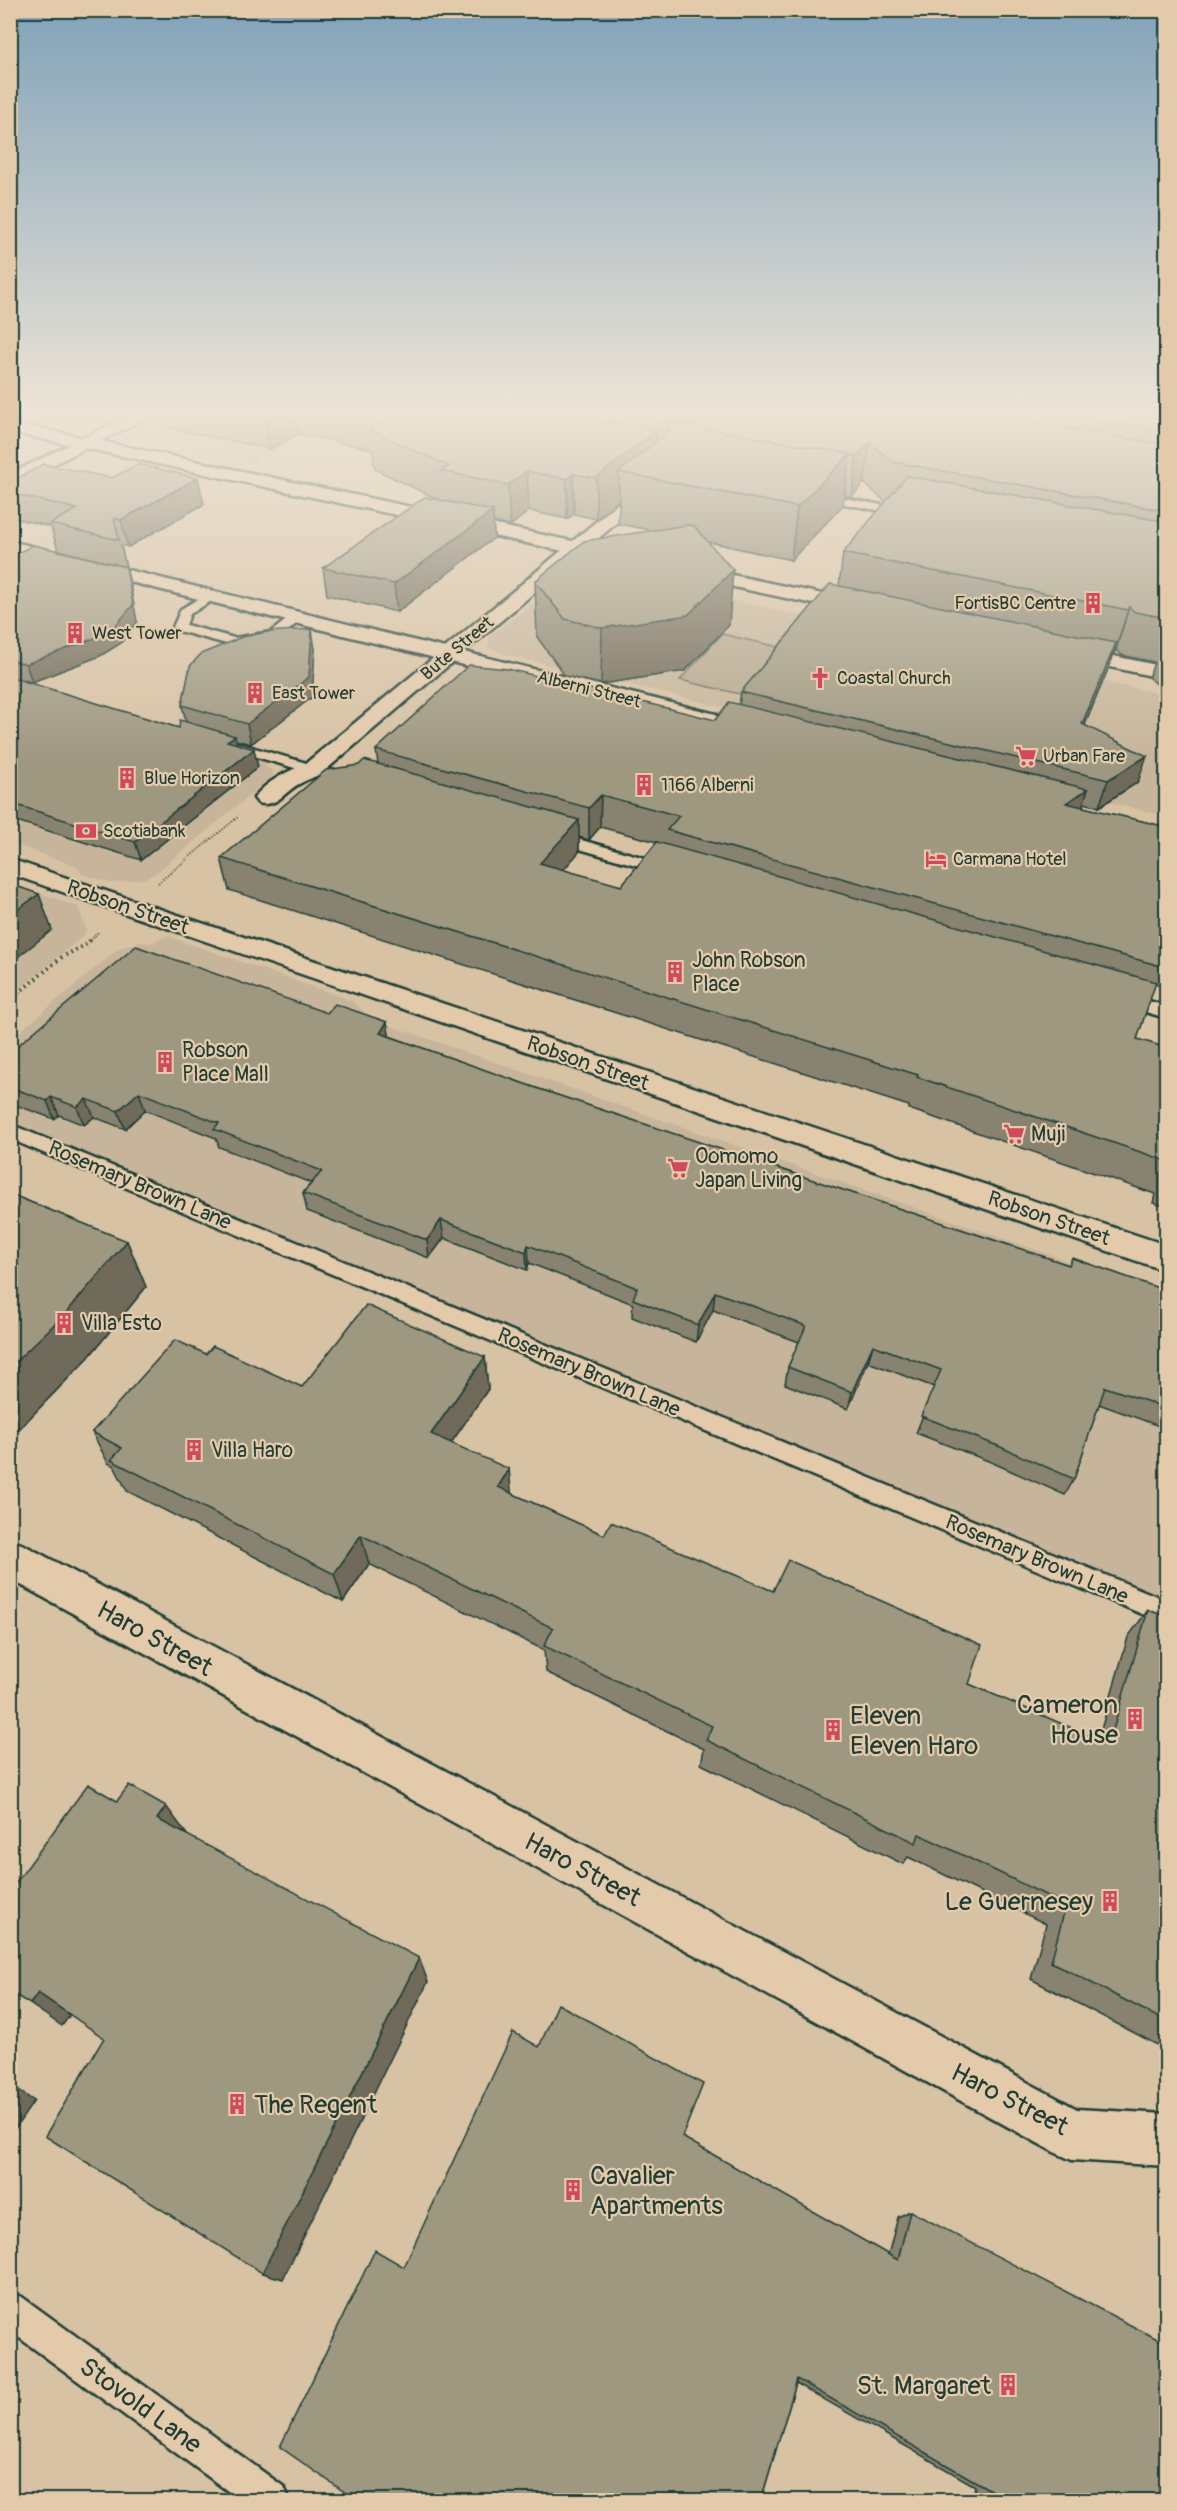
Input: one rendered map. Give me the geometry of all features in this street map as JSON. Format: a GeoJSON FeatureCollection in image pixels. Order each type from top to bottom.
{"type":"FeatureCollection","features":[{"type":"Feature","properties":{"kind":"main road"},"geometry":{"type":"LineString","coordinates":[[489,529],[640,562]]}},
{"type":"Feature","properties":{"kind":"main road","name":"Bute Street"},"geometry":{"type":"LineString","coordinates":[[266,798],[290,779],[313,769],[599,529]]}},
{"type":"Feature","properties":{"kind":"main road","name":"Alberni Street"},"geometry":{"type":"LineString","coordinates":[[10,546],[731,724]]}},
{"type":"Feature","properties":{"kind":"main road"},"geometry":{"type":"LineString","coordinates":[[675,569],[874,611]]}},
{"type":"Feature","properties":{"kind":"main road"},"geometry":{"type":"LineString","coordinates":[[1050,648],[1167,673]]}},
{"type":"Feature","properties":{"kind":"main road","name":"Robson Street"},"geometry":{"type":"LineString","coordinates":[[10,866],[1167,1258]]}},
{"type":"Feature","properties":{"kind":"main road","name":"Haro Street"},"geometry":{"type":"LineString","coordinates":[[10,1558],[1072,2134],[1167,2140]]}},
{"type":"Feature","properties":{"kind":"lane"},"geometry":{"type":"LineString","coordinates":[[169,637],[179,627],[185,612],[212,595]]}},
{"type":"Feature","properties":{"kind":"lane"},"geometry":{"type":"LineString","coordinates":[[218,652],[234,642],[275,635],[298,616]]}},
{"type":"Feature","properties":{"kind":"lane"},"geometry":{"type":"LineString","coordinates":[[179,627],[234,642]]}},
{"type":"Feature","properties":{"kind":"lane"},"geometry":{"type":"LineString","coordinates":[[216,741],[347,778]]}},
{"type":"Feature","properties":{"kind":"lane"},"geometry":{"type":"LineString","coordinates":[[534,831],[681,873]]}},
{"type":"Feature","properties":{"kind":"lane"},"geometry":{"type":"LineString","coordinates":[[1103,994],[1167,1012]]}},
{"type":"Feature","properties":{"kind":"lane","name":"Rosemary Brown Lane"},"geometry":{"type":"LineString","coordinates":[[10,1131],[1167,1612]]}},
{"type":"Feature","properties":{"kind":"lane","name":"Stovold Lane"},"geometry":{"type":"LineString","coordinates":[[10,2309],[271,2500]]}},
{"type":"Feature","properties":{"kind":"path"},"geometry":{"type":"LineString","coordinates":[[170,874],[247,810],[266,798]]}},
{"type":"Feature","properties":{"kind":"path"},"geometry":{"type":"LineString","coordinates":[[10,1000],[62,957],[87,944],[102,929]]}},
{"type":"Feature","properties":{"kind":"shaded area"},"geometry":{"type":"Polygon","coordinates":[[[597,571],[819,619],[739,711],[504,654],[488,647],[490,636],[568,575],[597,571]]]}},
{"type":"Feature","properties":{"kind":"shaded area"},"geometry":{"type":"Polygon","coordinates":[[[722,634],[787,649],[748,696],[680,680],[722,634]]]}},
{"type":"Feature","properties":{"kind":"shaded area"},"geometry":{"type":"Polygon","coordinates":[[[902,638],[1166,695],[1166,816],[833,735],[902,638]]]}},
{"type":"Feature","properties":{"kind":"shaded area","name":"Blue Horizon"},"geometry":{"type":"Polygon","coordinates":[[[11,682],[273,757],[263,766],[271,770],[273,774],[156,873],[143,879],[112,883],[82,874],[76,866],[11,843],[11,682]]]}},
{"type":"Feature","properties":{"kind":"shaded area"},"geometry":{"type":"Polygon","coordinates":[[[11,883],[78,907],[86,930],[83,936],[11,996],[11,883]]]}},
{"type":"Feature","properties":{"kind":"shaded area"},"geometry":{"type":"Polygon","coordinates":[[[167,936],[353,1001],[371,1019],[1166,1295],[1166,1612],[11,1131],[10,1040],[119,948],[140,942],[151,943],[167,936]]]}},
{"type":"Feature","properties":{"kind":"building"},"geometry":{"type":"Polygon","coordinates":[[[72,529],[117,529],[119,540],[72,529]]]}},
{"type":"Feature","properties":{"kind":"building"},"geometry":{"type":"Polygon","coordinates":[[[379,529],[468,529],[394,584],[323,568],[379,529]]]}},
{"type":"Feature","properties":{"kind":"building"},"geometry":{"type":"Polygon","coordinates":[[[661,529],[697,529],[733,570],[688,615],[602,628],[565,619],[535,581],[584,541],[661,529]]]}},
{"type":"Feature","properties":{"kind":"building"},"geometry":{"type":"Polygon","coordinates":[[[863,529],[1167,529],[1167,618],[1135,612],[1129,607],[1128,610],[843,553],[863,529]]]}},
{"type":"Feature","properties":{"kind":"building"},"geometry":{"type":"Polygon","coordinates":[[[33,545],[126,567],[133,605],[116,625],[95,638],[26,664],[10,660],[10,557],[33,545]]]}},
{"type":"Feature","properties":{"kind":"building"},"geometry":{"type":"Polygon","coordinates":[[[830,584],[1116,643],[1082,724],[1147,756],[1108,780],[741,692],[830,584]]]}},
{"type":"Feature","properties":{"kind":"building","name":"East Tower"},"geometry":{"type":"Polygon","coordinates":[[[312,629],[309,677],[247,724],[182,705],[190,666],[201,654],[242,637],[267,632],[312,629]]]}},
{"type":"Feature","properties":{"kind":"building"},"geometry":{"type":"Polygon","coordinates":[[[469,665],[508,669],[715,720],[729,702],[1088,789],[1066,803],[1167,827],[1167,952],[1165,952],[1161,966],[667,830],[679,816],[601,795],[589,808],[376,750],[469,665]]]}},
{"type":"Feature","properties":{"kind":"building","name":"Blue Horizon"},"geometry":{"type":"Polygon","coordinates":[[[10,677],[179,728],[180,720],[235,736],[227,741],[254,749],[135,842],[10,803],[10,677]]]}},
{"type":"Feature","properties":{"kind":"building"},"geometry":{"type":"Polygon","coordinates":[[[364,760],[579,820],[540,863],[621,886],[657,842],[1156,982],[1137,1039],[1167,1048],[1167,1161],[917,1077],[918,1075],[221,858],[326,770],[359,765],[364,760]]]}},
{"type":"Feature","properties":{"kind":"building"},"geometry":{"type":"Polygon","coordinates":[[[10,884],[39,894],[10,915],[10,884]]]}},
{"type":"Feature","properties":{"kind":"building"},"geometry":{"type":"Polygon","coordinates":[[[136,946],[327,1013],[335,1004],[387,1022],[380,1033],[539,1089],[1069,1265],[1072,1258],[1167,1291],[1167,1408],[1105,1387],[1074,1479],[921,1416],[941,1370],[873,1345],[852,1392],[788,1367],[806,1326],[715,1292],[698,1325],[633,1299],[637,1288],[528,1245],[526,1252],[441,1220],[427,1240],[303,1193],[322,1171],[214,1129],[219,1123],[139,1092],[118,1111],[86,1099],[77,1107],[51,1097],[47,1101],[10,1087],[10,1052],[136,946]]]}},
{"type":"Feature","properties":{"kind":"building"},"geometry":{"type":"Polygon","coordinates":[[[10,1194],[127,1241],[66,1313],[10,1367],[10,1194]]]}},
{"type":"Feature","properties":{"kind":"building"},"geometry":{"type":"Polygon","coordinates":[[[366,1305],[485,1357],[431,1434],[509,1469],[498,1487],[604,1535],[611,1522],[773,1591],[788,1560],[982,1645],[969,1684],[1109,1744],[1148,1610],[1167,1617],[1167,2022],[1051,1962],[1066,1905],[919,1834],[916,1843],[706,1740],[712,1726],[544,1646],[553,1628],[361,1535],[334,1574],[111,1460],[122,1448],[92,1432],[175,1340],[206,1354],[213,1346],[302,1387],[366,1305]]]}},
{"type":"Feature","properties":{"kind":"building","name":"The Regent"},"geometry":{"type":"Polygon","coordinates":[[[88,1784],[117,1801],[129,1785],[166,1806],[157,1819],[419,1958],[262,2273],[45,2136],[104,2038],[38,1993],[30,2004],[10,1992],[10,1891],[88,1784]]]}},
{"type":"Feature","properties":{"kind":"building"},"geometry":{"type":"Polygon","coordinates":[[[558,2004],[703,2084],[682,2137],[898,2260],[910,2211],[1167,2344],[1167,2500],[990,2500],[992,2491],[797,2379],[761,2500],[356,2500],[280,2447],[375,2250],[404,2267],[513,2032],[539,2047],[558,2004]]]}},
{"type":"Feature","properties":{"kind":"place","name":"FortisBC Centre"},"geometry":{"type":"Point","coordinates":[1093,603]}},
{"type":"Feature","properties":{"kind":"place","name":"West Tower"},"geometry":{"type":"Point","coordinates":[75,633]}},
{"type":"Feature","properties":{"kind":"place","name":"Coastal Church"},"geometry":{"type":"Point","coordinates":[820,678]}},
{"type":"Feature","properties":{"kind":"place","name":"East Tower"},"geometry":{"type":"Point","coordinates":[255,693]}},
{"type":"Feature","properties":{"kind":"place","name":"Urban Fare"},"geometry":{"type":"Point","coordinates":[1026,756]}},
{"type":"Feature","properties":{"kind":"place","name":"Blue Horizon"},"geometry":{"type":"Point","coordinates":[127,778]}},
{"type":"Feature","properties":{"kind":"place","name":"1166 Alberni"},"geometry":{"type":"Point","coordinates":[644,785]}},
{"type":"Feature","properties":{"kind":"place","name":"Scotiabank"},"geometry":{"type":"Point","coordinates":[86,831]}},
{"type":"Feature","properties":{"kind":"place","name":"Carmana Hotel"},"geometry":{"type":"Point","coordinates":[936,859]}},
{"type":"Feature","properties":{"kind":"place","name":"John Robson Place"},"geometry":{"type":"Point","coordinates":[675,972]}},
{"type":"Feature","properties":{"kind":"place","name":"Robson Place Mall"},"geometry":{"type":"Point","coordinates":[165,1062]}},
{"type":"Feature","properties":{"kind":"place","name":"Muji"},"geometry":{"type":"Point","coordinates":[1014,1134]}},
{"type":"Feature","properties":{"kind":"place","name":"Oomomo Japan Living"},"geometry":{"type":"Point","coordinates":[678,1168]}},
{"type":"Feature","properties":{"kind":"place","name":"Villa Esto"},"geometry":{"type":"Point","coordinates":[64,1323]}},
{"type":"Feature","properties":{"kind":"place","name":"Villa Haro"},"geometry":{"type":"Point","coordinates":[194,1450]}},
{"type":"Feature","properties":{"kind":"place","name":"Cameron House"},"geometry":{"type":"Point","coordinates":[1135,1719]}},
{"type":"Feature","properties":{"kind":"place","name":"Eleven Eleven Haro"},"geometry":{"type":"Point","coordinates":[833,1730]}},
{"type":"Feature","properties":{"kind":"place","name":"Le Guernesey"},"geometry":{"type":"Point","coordinates":[1110,1901]}},
{"type":"Feature","properties":{"kind":"place","name":"The Regent"},"geometry":{"type":"Point","coordinates":[237,2104]}},
{"type":"Feature","properties":{"kind":"place","name":"Cavalier Apartments"},"geometry":{"type":"Point","coordinates":[573,2190]}},
{"type":"Feature","properties":{"kind":"place","name":"St. Margaret"},"geometry":{"type":"Point","coordinates":[1008,2385]}}]}
